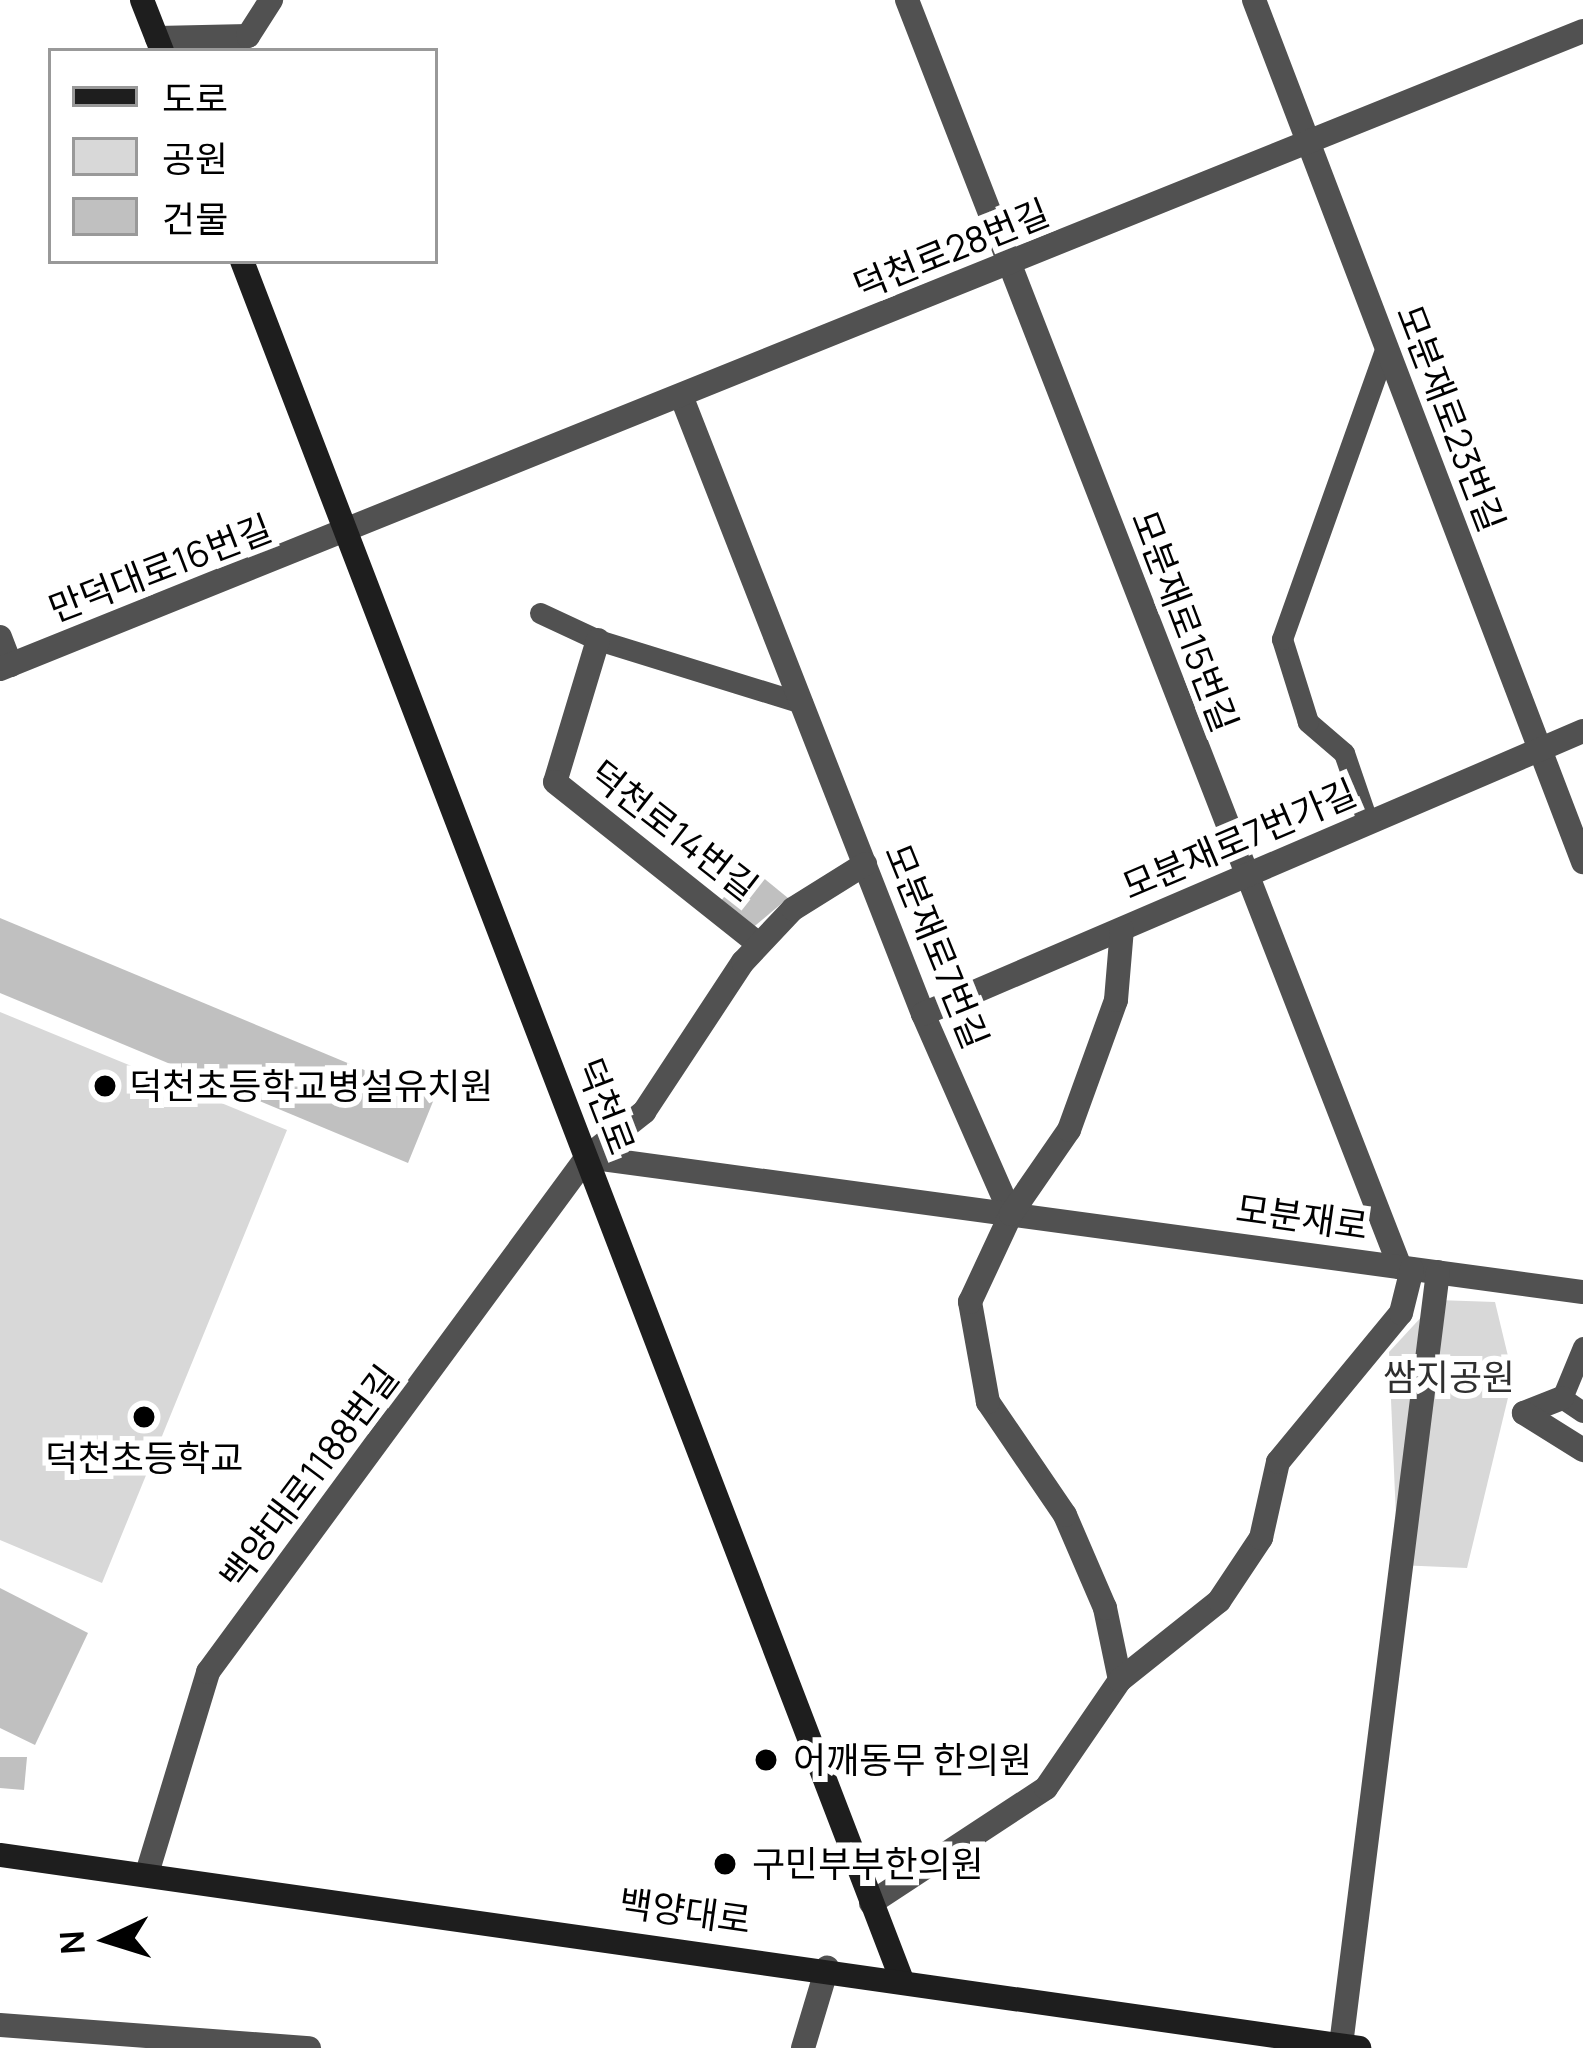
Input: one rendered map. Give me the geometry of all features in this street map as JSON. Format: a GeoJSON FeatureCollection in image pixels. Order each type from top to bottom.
{"type":"FeatureCollection","features":[{"type":"Feature","properties":{"kind":"main road"},"geometry":{"type":"LineString","coordinates":[[142,0],[160,44]]}},
{"type":"Feature","properties":{"kind":"main road","name":"덕천로"},"geometry":{"type":"LineString","coordinates":[[243,264],[901,1978]]}},
{"type":"Feature","properties":{"kind":"main road","name":"백양대로"},"geometry":{"type":"LineString","coordinates":[[0,1855],[148,1870],[1350,2047]]}},
{"type":"Feature","properties":{"kind":"street"},"geometry":{"type":"LineString","coordinates":[[160,44],[248,36],[271,0]]}},
{"type":"Feature","properties":{"kind":"street","name":"모분재로15번길"},"geometry":{"type":"LineString","coordinates":[[908,0],[1245,876],[1417,1269]]}},
{"type":"Feature","properties":{"kind":"street","name":"모분재로23번길"},"geometry":{"type":"LineString","coordinates":[[1253,0],[1583,862]]}},
{"type":"Feature","properties":{"kind":"street","name":"덕천로28번길"},"geometry":{"type":"LineString","coordinates":[[346,534],[1583,32]]}},
{"type":"Feature","properties":{"kind":"street","name":"모분재로7번길"},"geometry":{"type":"LineString","coordinates":[[682,398],[923,1014],[1011,1214]]}},
{"type":"Feature","properties":{"kind":"street","name":"만덕대로16번길"},"geometry":{"type":"LineString","coordinates":[[5,667],[346,534]]}},
{"type":"Feature","properties":{"kind":"street"},"geometry":{"type":"LineString","coordinates":[[0,637],[5,667]]}},
{"type":"Feature","properties":{"kind":"street","name":"덕천로14번길"},"geometry":{"type":"LineString","coordinates":[[587,1157],[644,1112],[759,944],[555,782],[598,640]]}},
{"type":"Feature","properties":{"kind":"street","name":"모분재로7번가길"},"geometry":{"type":"LineString","coordinates":[[923,1014],[1583,731]]}},
{"type":"Feature","properties":{"kind":"street"},"geometry":{"type":"LineString","coordinates":[[759,944],[793,909],[865,864]]}},
{"type":"Feature","properties":{"kind":"street"},"geometry":{"type":"LineString","coordinates":[[1120,1680],[1105,1608],[1065,1515],[988,1402],[970,1302],[1011,1214],[1069,1130],[1116,1000],[1122,929]]}},
{"type":"Feature","properties":{"kind":"street","name":"모분재로"},"geometry":{"type":"LineString","coordinates":[[587,1157],[1583,1292]]}},
{"type":"Feature","properties":{"kind":"street","name":"백양대로1188번길"},"geometry":{"type":"LineString","coordinates":[[148,1870],[208,1672],[587,1157]]}},
{"type":"Feature","properties":{"kind":"street"},"geometry":{"type":"LineString","coordinates":[[871,1903],[1046,1788],[1120,1680],[1219,1601],[1262,1538],[1278,1462],[1401,1313],[1417,1269]]}},
{"type":"Feature","properties":{"kind":"street"},"geometry":{"type":"LineString","coordinates":[[1350,2047],[1417,1269]]}},
{"type":"Feature","properties":{"kind":"street"},"geometry":{"type":"LineString","coordinates":[[1572,1405],[1524,1413],[1583,1450]]}},
{"type":"Feature","properties":{"kind":"street"},"geometry":{"type":"LineString","coordinates":[[803,2048],[827,1968]]}},
{"type":"Feature","properties":{"kind":"street"},"geometry":{"type":"LineString","coordinates":[[0,2024],[309,2048]]}},
{"type":"Feature","properties":{"kind":"lane"},"geometry":{"type":"LineString","coordinates":[[1368,823],[1344,753],[1308,722],[1282,639],[1385,347]]}},
{"type":"Feature","properties":{"kind":"lane"},"geometry":{"type":"LineString","coordinates":[[540,613],[598,640],[802,703]]}},
{"type":"Feature","properties":{"kind":"lane"},"geometry":{"type":"LineString","coordinates":[[1572,1405],[1583,1347]]}},
{"type":"Feature","properties":{"kind":"green space"},"geometry":{"type":"Polygon","coordinates":[[[0,1012],[287,1130],[102,1583],[0,1540],[0,1012]]]}},
{"type":"Feature","properties":{"kind":"green space","name":"쌈지공원"},"geometry":{"type":"Polygon","coordinates":[[[1437,1300],[1495,1302],[1513,1377],[1467,1568],[1398,1565],[1389,1352],[1437,1300]]]}},
{"type":"Feature","properties":{"kind":"building"},"geometry":{"type":"Polygon","coordinates":[[[749,866],[788,898],[750,930],[720,902],[749,866]]]}},
{"type":"Feature","properties":{"kind":"building"},"geometry":{"type":"Polygon","coordinates":[[[0,918],[434,1099],[408,1163],[0,993],[0,918]]]}},
{"type":"Feature","properties":{"kind":"building"},"geometry":{"type":"Polygon","coordinates":[[[0,1588],[88,1633],[35,1745],[0,1728],[0,1588]]]}},
{"type":"Feature","properties":{"kind":"building"},"geometry":{"type":"Polygon","coordinates":[[[0,1757],[27,1757],[24,1790],[0,1788],[0,1757]]]}},
{"type":"Feature","properties":{"kind":"place","name":"덕천초등학교병설유치원"},"geometry":{"type":"Point","coordinates":[105,1086]}},
{"type":"Feature","properties":{"kind":"place","name":"덕천초등학교"},"geometry":{"type":"Point","coordinates":[144,1417]}},
{"type":"Feature","properties":{"kind":"place","name":"어깨동무 한의원"},"geometry":{"type":"Point","coordinates":[766,1760]}},
{"type":"Feature","properties":{"kind":"place","name":"구민부부한의원"},"geometry":{"type":"Point","coordinates":[725,1864]}}]}
